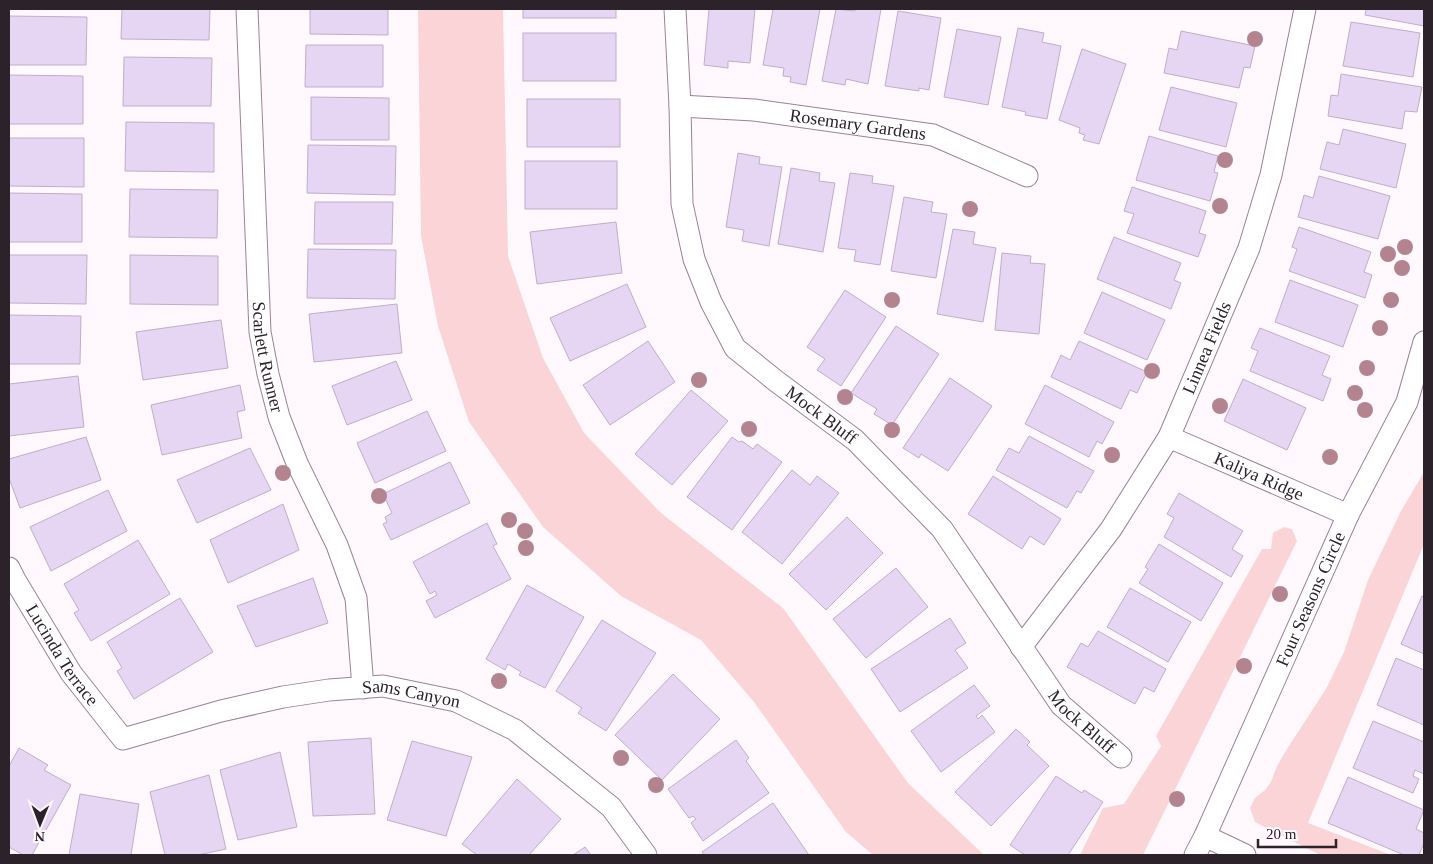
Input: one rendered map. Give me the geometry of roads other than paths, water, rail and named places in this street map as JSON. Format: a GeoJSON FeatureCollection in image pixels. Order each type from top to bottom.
{"type":"FeatureCollection","features":[{"type":"Feature","properties":{"kind":"street","name":"Scarlett Runner"},"geometry":{"type":"LineString","coordinates":[[247,9],[260,332],[279,417],[298,463],[337,545],[356,598],[363,688]]}},
{"type":"Feature","properties":{"kind":"street","name":"Mock Bluff"},"geometry":{"type":"LineString","coordinates":[[675,9],[680,106],[682,204],[694,259],[711,302],[735,348],[855,440],[942,529],[1061,705],[1121,757]]}},
{"type":"Feature","properties":{"kind":"street","name":"Linnea Fields"},"geometry":{"type":"LineString","coordinates":[[1021,647],[1111,529],[1169,437],[1249,248],[1271,175],[1306,9]]}},
{"type":"Feature","properties":{"kind":"street","name":"Rosemary Gardens"},"geometry":{"type":"LineString","coordinates":[[680,106],[754,110],[933,135],[1027,176]]}},
{"type":"Feature","properties":{"kind":"street","name":"Four Seasons Circle"},"geometry":{"type":"LineString","coordinates":[[1195,855],[1348,515],[1407,402],[1424,342]]}},
{"type":"Feature","properties":{"kind":"street","name":"Kaliya Ridge"},"geometry":{"type":"LineString","coordinates":[[1169,437],[1348,515]]}},
{"type":"Feature","properties":{"kind":"street","name":"Lucinda Terrace"},"geometry":{"type":"LineString","coordinates":[[9,568],[72,673],[123,739]]}},
{"type":"Feature","properties":{"kind":"street","name":"Sams Canyon"},"geometry":{"type":"LineString","coordinates":[[123,739],[222,711],[283,697],[330,690],[383,686],[456,701],[515,730],[611,807],[646,855]]}},
{"type":"Feature","properties":{"kind":"street"},"geometry":{"type":"LineString","coordinates":[[1205,836],[1245,855]]}}]}
